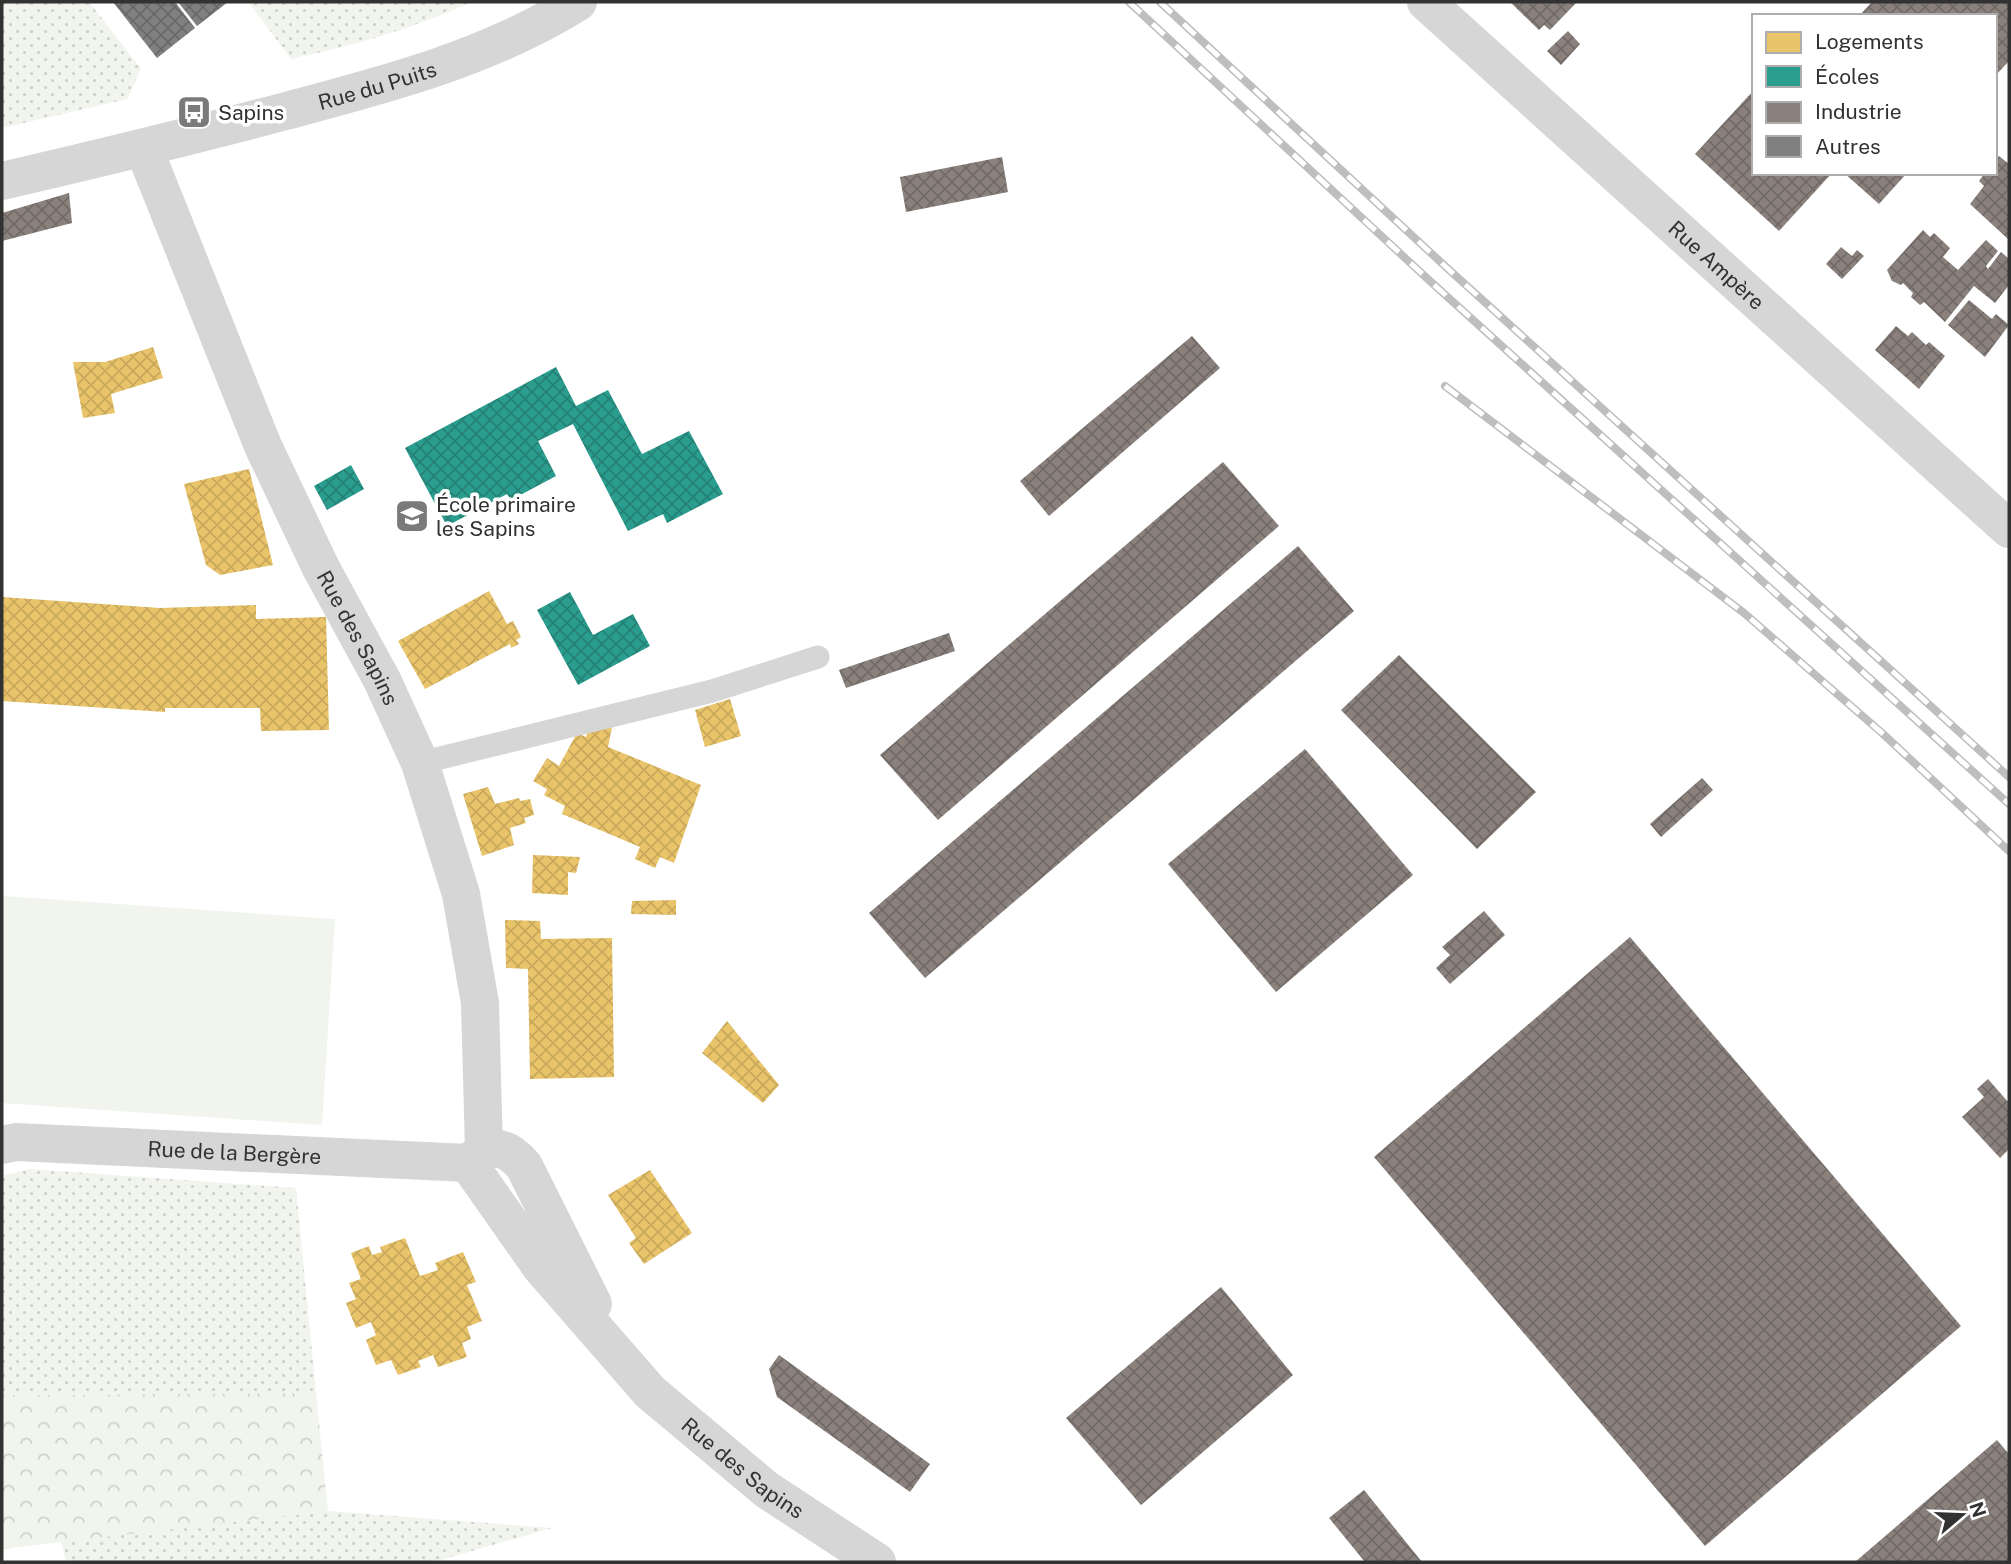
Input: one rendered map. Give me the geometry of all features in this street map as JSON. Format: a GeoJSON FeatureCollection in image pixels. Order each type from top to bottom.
{"type":"FeatureCollection","features":[{"type":"Feature","properties":{"kind":"street","name":"Rue du Puits"},"geometry":{"type":"LineString","coordinates":[[2,181],[144,149],[411,78],[517,37],[579,2]]}},
{"type":"Feature","properties":{"kind":"street","name":"Rue Ampère"},"geometry":{"type":"LineString","coordinates":[[1426,2],[2009,529]]}},
{"type":"Feature","properties":{"kind":"street","name":"Rue des Sapins"},"geometry":{"type":"LineString","coordinates":[[144,149],[263,446],[321,568],[382,680],[420,763],[461,894],[480,1003],[476,1156],[541,1267],[650,1392],[767,1490],[877,1562]]}},
{"type":"Feature","properties":{"kind":"street","name":"Rue de la Bergère"},"geometry":{"type":"LineString","coordinates":[[2,1145],[16,1142],[476,1156]]}},
{"type":"Feature","properties":{"kind":"lane"},"geometry":{"type":"LineString","coordinates":[[420,763],[712,691],[818,657]]}},
{"type":"Feature","properties":{"kind":"green space"},"geometry":{"type":"Polygon","coordinates":[[[2,2],[89,2],[141,69],[127,99],[2,128],[2,2]]]}},
{"type":"Feature","properties":{"kind":"green space"},"geometry":{"type":"Polygon","coordinates":[[[471,2],[383,35],[291,59],[249,3],[471,2]]]}},
{"type":"Feature","properties":{"kind":"green space"},"geometry":{"type":"Polygon","coordinates":[[[3,896],[335,919],[322,1125],[2,1103],[3,896]]]}},
{"type":"Feature","properties":{"kind":"green space"},"geometry":{"type":"Polygon","coordinates":[[[30,1169],[296,1188],[316,1393],[2,1395],[2,1176],[30,1169]]]}},
{"type":"Feature","properties":{"kind":"green space"},"geometry":{"type":"Polygon","coordinates":[[[316,1393],[328,1511],[2,1549],[2,1395],[316,1393]]]}},
{"type":"Feature","properties":{"kind":"green space"},"geometry":{"type":"Polygon","coordinates":[[[328,1511],[552,1528],[434,1562],[66,1562],[61,1541],[328,1511]]]}},
{"type":"Feature","properties":{"kind":"building: Logements"},"geometry":{"type":"Polygon","coordinates":[[[153,347],[163,378],[111,394],[115,413],[83,418],[73,362],[105,362],[153,347]]]}},
{"type":"Feature","properties":{"kind":"building: Logements"},"geometry":{"type":"Polygon","coordinates":[[[249,469],[273,565],[220,575],[206,565],[184,484],[249,469]]]}},
{"type":"Feature","properties":{"kind":"building: Logements"},"geometry":{"type":"Polygon","coordinates":[[[489,591],[507,624],[513,621],[521,637],[516,640],[519,644],[511,648],[510,644],[425,689],[398,641],[489,591]]]}},
{"type":"Feature","properties":{"kind":"building: Logements"},"geometry":{"type":"Polygon","coordinates":[[[2,597],[160,608],[256,605],[256,619],[326,617],[329,730],[261,731],[260,708],[165,708],[165,712],[2,701],[2,597]]]}},
{"type":"Feature","properties":{"kind":"building: Logements"},"geometry":{"type":"Polygon","coordinates":[[[730,699],[741,736],[705,747],[695,710],[730,699]]]}},
{"type":"Feature","properties":{"kind":"building: Logements"},"geometry":{"type":"Polygon","coordinates":[[[612,727],[608,747],[701,785],[674,863],[660,857],[655,868],[635,859],[640,847],[562,814],[565,806],[544,795],[547,789],[533,781],[547,758],[559,766],[577,733],[586,737],[588,731],[612,727]]]}},
{"type":"Feature","properties":{"kind":"building: Logements"},"geometry":{"type":"Polygon","coordinates":[[[488,787],[495,804],[519,798],[520,801],[530,799],[534,815],[524,818],[526,823],[510,828],[514,845],[482,856],[463,794],[488,787]]]}},
{"type":"Feature","properties":{"kind":"building: Logements"},"geometry":{"type":"Polygon","coordinates":[[[533,855],[580,857],[576,873],[568,872],[568,895],[532,893],[533,855]]]}},
{"type":"Feature","properties":{"kind":"building: Logements"},"geometry":{"type":"Polygon","coordinates":[[[676,900],[676,915],[631,914],[632,901],[676,900]]]}},
{"type":"Feature","properties":{"kind":"building: Logements"},"geometry":{"type":"Polygon","coordinates":[[[505,920],[540,921],[541,939],[612,938],[614,1077],[530,1079],[528,969],[506,968],[505,920]]]}},
{"type":"Feature","properties":{"kind":"building: Logements"},"geometry":{"type":"Polygon","coordinates":[[[727,1021],[779,1085],[763,1103],[702,1053],[727,1021]]]}},
{"type":"Feature","properties":{"kind":"building: Logements"},"geometry":{"type":"Polygon","coordinates":[[[650,1170],[692,1233],[644,1264],[629,1243],[636,1238],[608,1195],[650,1170]]]}},
{"type":"Feature","properties":{"kind":"building: Logements"},"geometry":{"type":"Polygon","coordinates":[[[405,1238],[420,1276],[438,1270],[435,1263],[463,1252],[476,1282],[467,1285],[482,1321],[467,1327],[471,1339],[462,1343],[467,1357],[438,1367],[433,1355],[418,1361],[421,1367],[398,1375],[391,1360],[376,1365],[366,1340],[376,1335],[371,1322],[356,1328],[346,1303],[356,1299],[349,1283],[361,1279],[351,1253],[369,1246],[372,1255],[382,1252],[380,1247],[405,1238]]]}},
{"type":"Feature","properties":{"kind":"building: Écoles"},"geometry":{"type":"Polygon","coordinates":[[[556,367],[576,406],[608,390],[642,454],[689,431],[723,494],[667,523],[663,514],[628,531],[573,424],[538,441],[556,476],[511,500],[507,494],[447,526],[405,448],[556,367]]]}},
{"type":"Feature","properties":{"kind":"building: Écoles"},"geometry":{"type":"Polygon","coordinates":[[[351,465],[364,489],[327,510],[314,486],[351,465]]]}},
{"type":"Feature","properties":{"kind":"building: Écoles"},"geometry":{"type":"Polygon","coordinates":[[[570,592],[593,635],[633,614],[650,646],[578,685],[537,610],[570,592]]]}},
{"type":"Feature","properties":{"kind":"building: Industrie"},"geometry":{"type":"Polygon","coordinates":[[[1510,2],[1577,2],[1550,30],[1544,25],[1539,30],[1510,2]]]}},
{"type":"Feature","properties":{"kind":"building: Industrie"},"geometry":{"type":"Polygon","coordinates":[[[1872,2],[2008,2],[2009,61],[1997,74],[1997,14],[1861,14],[1872,2]]]}},
{"type":"Feature","properties":{"kind":"building: Industrie"},"geometry":{"type":"Polygon","coordinates":[[[1568,31],[1580,44],[1561,65],[1547,51],[1568,31]]]}},
{"type":"Feature","properties":{"kind":"building: Industrie"},"geometry":{"type":"Polygon","coordinates":[[[1752,92],[1752,175],[1830,175],[1779,231],[1695,154],[1752,92]]]}},
{"type":"Feature","properties":{"kind":"building: Industrie"},"geometry":{"type":"Polygon","coordinates":[[[1999,156],[2009,164],[2009,240],[1970,204],[1984,186],[1979,181],[1984,175],[1997,175],[1999,156]]]}},
{"type":"Feature","properties":{"kind":"building: Industrie"},"geometry":{"type":"Polygon","coordinates":[[[1002,157],[1008,192],[906,212],[900,177],[1002,157]]]}},
{"type":"Feature","properties":{"kind":"building: Industrie"},"geometry":{"type":"Polygon","coordinates":[[[1846,175],[1905,175],[1879,204],[1846,175]]]}},
{"type":"Feature","properties":{"kind":"building: Industrie"},"geometry":{"type":"Polygon","coordinates":[[[69,193],[72,223],[2,241],[2,213],[69,193]]]}},
{"type":"Feature","properties":{"kind":"building: Industrie"},"geometry":{"type":"Polygon","coordinates":[[[1923,230],[1930,237],[1934,233],[1950,248],[1943,257],[1958,270],[1986,240],[1998,251],[1986,266],[1988,269],[2001,252],[2009,259],[2009,285],[1995,303],[1974,286],[1945,322],[1924,302],[1920,305],[1911,297],[1913,293],[1903,283],[1901,285],[1892,281],[1887,270],[1923,230]]]}},
{"type":"Feature","properties":{"kind":"building: Industrie"},"geometry":{"type":"Polygon","coordinates":[[[1841,247],[1852,256],[1857,250],[1864,256],[1842,279],[1826,264],[1841,247]]]}},
{"type":"Feature","properties":{"kind":"building: Industrie"},"geometry":{"type":"Polygon","coordinates":[[[1969,300],[1992,319],[1996,314],[2009,325],[1985,357],[1948,325],[1969,300]]]}},
{"type":"Feature","properties":{"kind":"building: Industrie"},"geometry":{"type":"Polygon","coordinates":[[[1896,326],[1908,336],[1912,332],[1926,345],[1929,342],[1945,356],[1919,389],[1875,350],[1896,326]]]}},
{"type":"Feature","properties":{"kind":"building: Industrie"},"geometry":{"type":"Polygon","coordinates":[[[1192,336],[1220,368],[1049,516],[1020,481],[1192,336]]]}},
{"type":"Feature","properties":{"kind":"building: Industrie"},"geometry":{"type":"Polygon","coordinates":[[[1223,462],[1279,526],[938,820],[880,755],[1223,462]]]}},
{"type":"Feature","properties":{"kind":"building: Industrie"},"geometry":{"type":"Polygon","coordinates":[[[1298,546],[1354,611],[925,978],[869,913],[1298,546]]]}},
{"type":"Feature","properties":{"kind":"building: Industrie"},"geometry":{"type":"Polygon","coordinates":[[[949,633],[955,651],[846,688],[839,670],[949,633]]]}},
{"type":"Feature","properties":{"kind":"building: Industrie"},"geometry":{"type":"Polygon","coordinates":[[[1399,655],[1536,792],[1477,849],[1341,710],[1399,655]]]}},
{"type":"Feature","properties":{"kind":"building: Industrie"},"geometry":{"type":"Polygon","coordinates":[[[1305,749],[1413,875],[1276,992],[1168,864],[1305,749]]]}},
{"type":"Feature","properties":{"kind":"building: Industrie"},"geometry":{"type":"Polygon","coordinates":[[[1702,778],[1713,790],[1661,837],[1650,824],[1702,778]]]}},
{"type":"Feature","properties":{"kind":"building: Industrie"},"geometry":{"type":"Polygon","coordinates":[[[1484,911],[1505,935],[1450,984],[1436,968],[1450,955],[1442,947],[1484,911]]]}},
{"type":"Feature","properties":{"kind":"building: Industrie"},"geometry":{"type":"Polygon","coordinates":[[[1630,937],[1961,1326],[1705,1546],[1374,1157],[1630,937]]]}},
{"type":"Feature","properties":{"kind":"building: Industrie"},"geometry":{"type":"Polygon","coordinates":[[[1988,1079],[2009,1103],[2009,1149],[2000,1158],[1962,1117],[1984,1097],[1977,1089],[1988,1079]]]}},
{"type":"Feature","properties":{"kind":"building: Industrie"},"geometry":{"type":"Polygon","coordinates":[[[1221,1287],[1293,1375],[1141,1505],[1066,1418],[1221,1287]]]}},
{"type":"Feature","properties":{"kind":"building: Industrie"},"geometry":{"type":"Polygon","coordinates":[[[779,1355],[930,1464],[910,1492],[777,1397],[769,1369],[779,1355]]]}},
{"type":"Feature","properties":{"kind":"building: Industrie"},"geometry":{"type":"Polygon","coordinates":[[[1997,1440],[2009,1454],[2009,1562],[1855,1562],[1997,1440]]]}},
{"type":"Feature","properties":{"kind":"building: Industrie"},"geometry":{"type":"Polygon","coordinates":[[[1364,1490],[1422,1562],[1365,1562],[1329,1518],[1364,1490]]]}},
{"type":"Feature","properties":{"kind":"building: Autres"},"geometry":{"type":"Polygon","coordinates":[[[113,2],[175,2],[195,28],[157,58],[113,2]]]}},
{"type":"Feature","properties":{"kind":"building: Autres"},"geometry":{"type":"Polygon","coordinates":[[[178,2],[228,2],[197,26],[178,2]]]}},
{"type":"Feature","properties":{"kind":"railway"},"geometry":{"type":"LineString","coordinates":[[1129,2],[1431,282],[2009,804]]}},
{"type":"Feature","properties":{"kind":"railway"},"geometry":{"type":"LineString","coordinates":[[1160,2],[1446,267],[2009,777]]}},
{"type":"Feature","properties":{"kind":"railway"},"geometry":{"type":"LineString","coordinates":[[1445,386],[1744,613],[1882,733],[2009,851]]}},
{"type":"Feature","properties":{"kind":"place","name":"Sapins"},"geometry":{"type":"Point","coordinates":[194,112]}},
{"type":"Feature","properties":{"kind":"place","name":"École primaire les Sapins"},"geometry":{"type":"Point","coordinates":[412,516]}}]}
